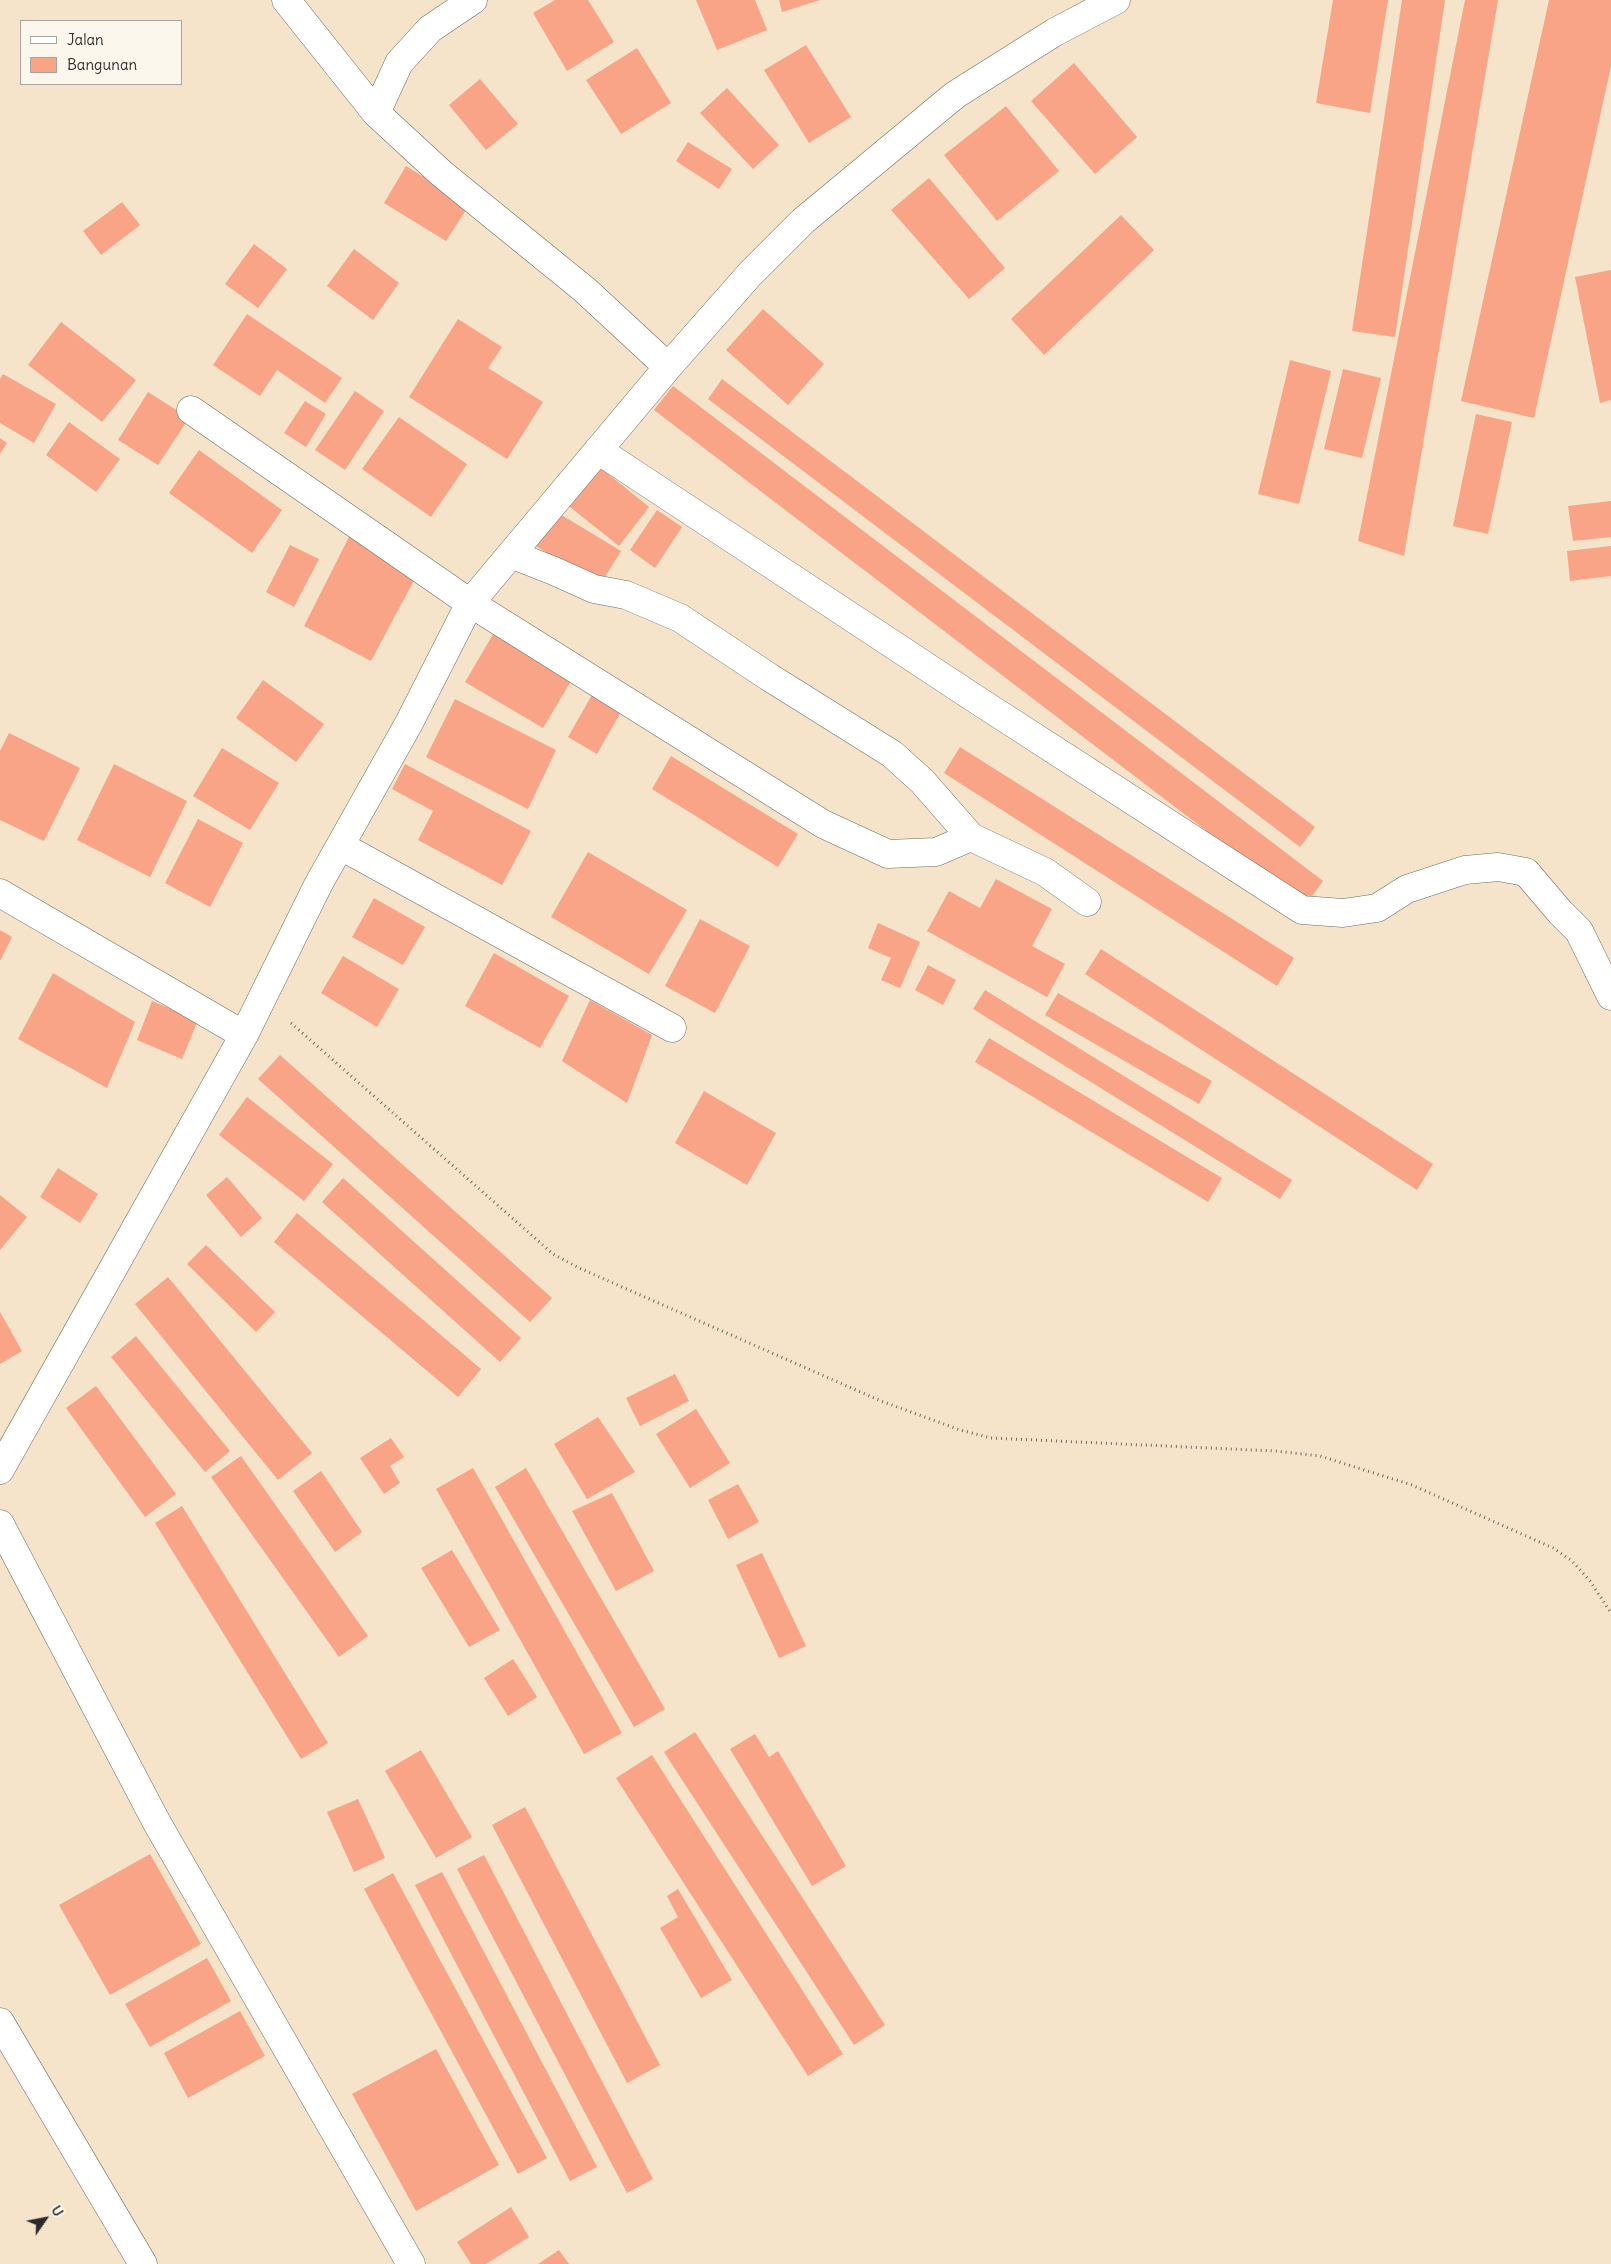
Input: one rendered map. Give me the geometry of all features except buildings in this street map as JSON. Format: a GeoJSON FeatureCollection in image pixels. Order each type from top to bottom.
{"type":"FeatureCollection","features":[{"type":"Feature","properties":{"kind":"street"},"geometry":{"type":"LineString","coordinates":[[286,0],[376,114],[441,174],[585,290],[668,366]]}},
{"type":"Feature","properties":{"kind":"street"},"geometry":{"type":"LineString","coordinates":[[376,114],[399,63],[430,29],[473,0]]}},
{"type":"Feature","properties":{"kind":"street"},"geometry":{"type":"LineString","coordinates":[[0,1470],[244,1036],[318,885],[342,846],[409,723],[470,603],[668,366],[750,274],[803,221],[948,101],[1055,32],[1116,0]]}},
{"type":"Feature","properties":{"kind":"street"},"geometry":{"type":"LineString","coordinates":[[191,410],[470,603],[823,824],[888,854],[936,852],[971,837]]}},
{"type":"Feature","properties":{"kind":"street"},"geometry":{"type":"LineString","coordinates":[[598,450],[974,698],[1302,910],[1343,913],[1377,908],[1407,889],[1465,870],[1498,867],[1526,872],[1579,931],[1611,996]]}},
{"type":"Feature","properties":{"kind":"street"},"geometry":{"type":"LineString","coordinates":[[510,554],[594,589],[626,595],[680,618],[769,678],[892,754],[922,781],[971,837],[1046,872],[1087,902]]}},
{"type":"Feature","properties":{"kind":"street"},"geometry":{"type":"LineString","coordinates":[[342,846],[672,1028]]}},
{"type":"Feature","properties":{"kind":"street"},"geometry":{"type":"LineString","coordinates":[[0,893],[244,1036]]}},
{"type":"Feature","properties":{"kind":"street"},"geometry":{"type":"LineString","coordinates":[[0,1524],[157,1823],[411,2264]]}},
{"type":"Feature","properties":{"kind":"street"},"geometry":{"type":"LineString","coordinates":[[0,2022],[143,2264]]}},
{"type":"Feature","properties":{"kind":"path"},"geometry":{"type":"LineString","coordinates":[[263,998],[553,1254],[579,1268],[881,1401],[960,1430],[991,1438],[1275,1451],[1320,1456],[1412,1485],[1554,1548],[1572,1561],[1590,1581],[1611,1613]]}}]}
